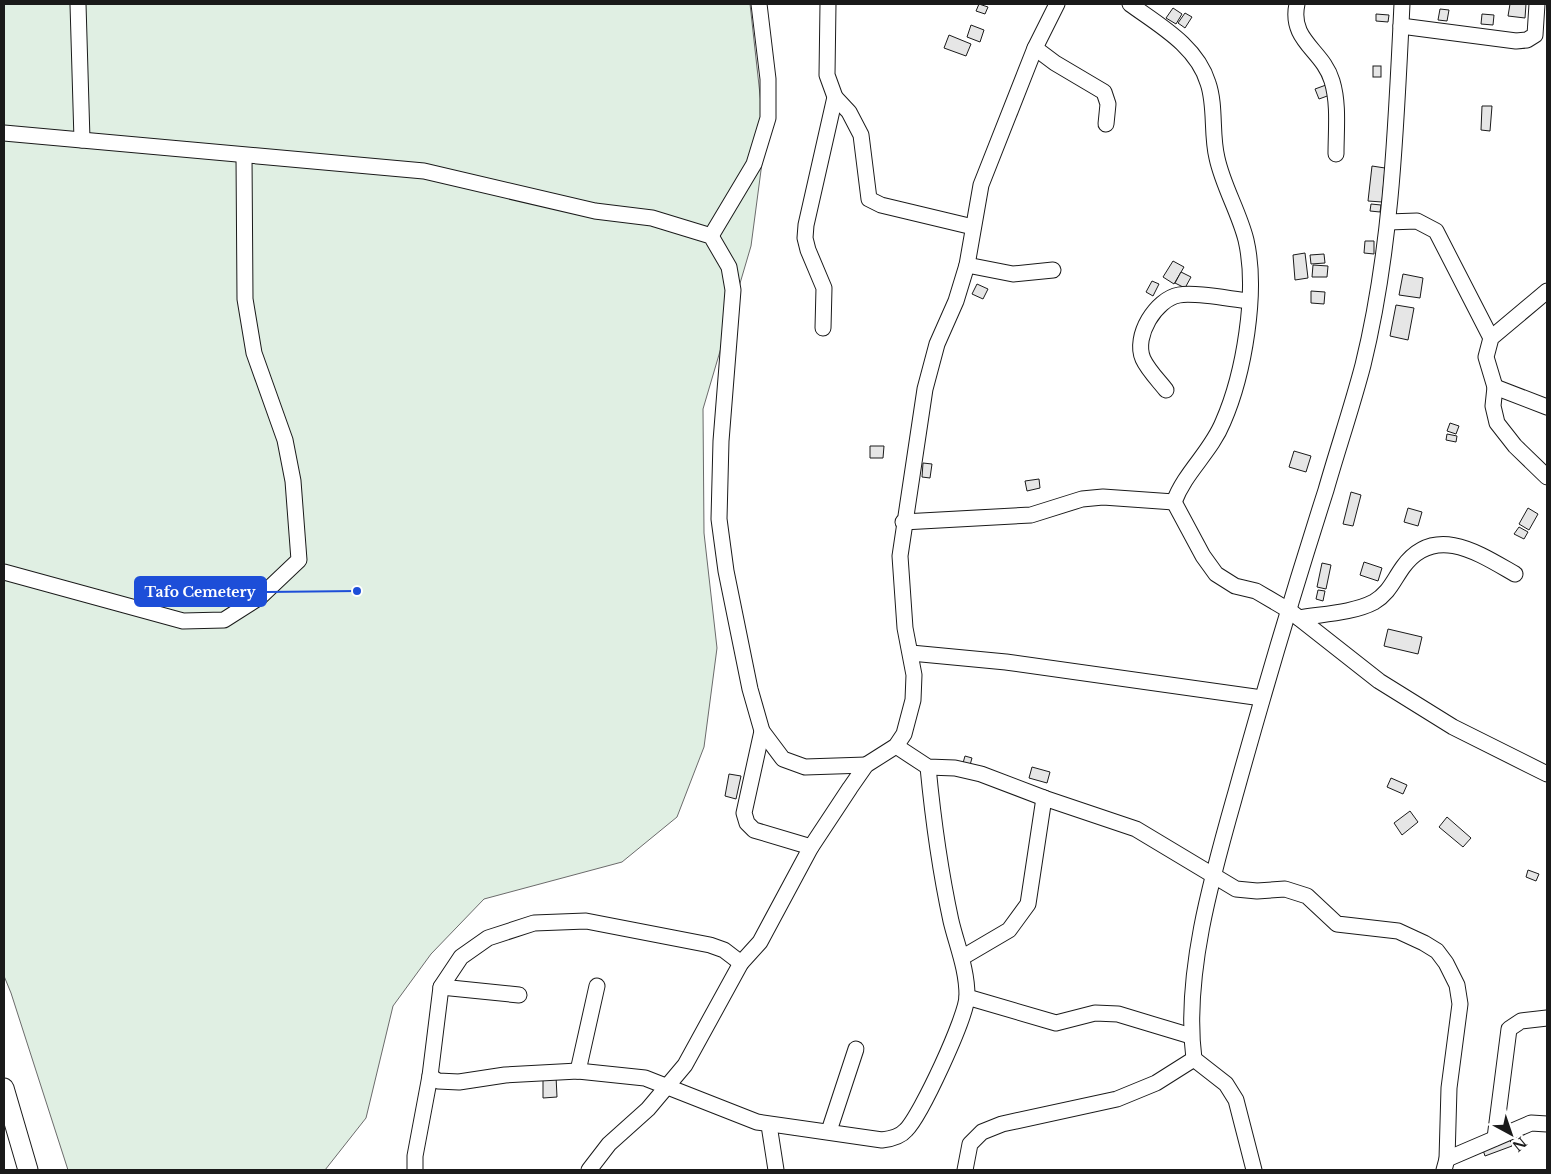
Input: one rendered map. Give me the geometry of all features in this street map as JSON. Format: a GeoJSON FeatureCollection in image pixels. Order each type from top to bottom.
{"type":"FeatureCollection","features":[{"type":"Feature","properties":{"kind":"main road"},"geometry":{"type":"LineString","coordinates":[[4,1088],[28,1170]]}},
{"type":"Feature","properties":{"kind":"street"},"geometry":{"type":"LineString","coordinates":[[78,4],[82,140]]}},
{"type":"Feature","properties":{"kind":"street"},"geometry":{"type":"LineString","coordinates":[[711,236],[754,164],[768,118],[768,79],[759,4]]}},
{"type":"Feature","properties":{"kind":"street"},"geometry":{"type":"LineString","coordinates":[[828,4],[827,75],[835,97],[849,112],[861,135],[869,199],[880,204],[973,227]]}},
{"type":"Feature","properties":{"kind":"street"},"geometry":{"type":"LineString","coordinates":[[589,1170],[609,1144],[668,1086],[685,1065],[741,963],[760,942],[811,847],[866,766],[896,746],[909,718],[914,700],[914,676],[905,628],[900,556],[903,522],[925,389],[937,344],[956,302],[967,265],[981,185],[1035,48],[1057,4]]}},
{"type":"Feature","properties":{"kind":"street"},"geometry":{"type":"LineString","coordinates":[[1130,4],[1177,38],[1198,60],[1209,83],[1216,158],[1246,240],[1250,274],[1248,331],[1245,353],[1224,422],[1208,450],[1180,485],[1174,502],[1203,556],[1216,574],[1236,586],[1256,591],[1294,614],[1379,681],[1453,727],[1547,774]]}},
{"type":"Feature","properties":{"kind":"street"},"geometry":{"type":"LineString","coordinates":[[1296,4],[1295,24],[1304,42],[1320,58],[1332,79],[1336,101],[1336,154]]}},
{"type":"Feature","properties":{"kind":"street"},"geometry":{"type":"LineString","coordinates":[[1254,1170],[1236,1100],[1226,1084],[1194,1059],[1191,1036],[1194,984],[1213,875],[1262,698],[1294,614],[1363,364],[1378,295],[1388,222],[1402,4]]}},
{"type":"Feature","properties":{"kind":"street"},"geometry":{"type":"LineString","coordinates":[[1401,26],[1516,41],[1527,40],[1535,34],[1537,4]]}},
{"type":"Feature","properties":{"kind":"street"},"geometry":{"type":"LineString","coordinates":[[1035,48],[1055,63],[1104,92],[1108,104],[1106,124]]}},
{"type":"Feature","properties":{"kind":"street"},"geometry":{"type":"LineString","coordinates":[[823,328],[824,288],[805,238],[806,225],[835,97]]}},
{"type":"Feature","properties":{"kind":"street"},"geometry":{"type":"LineString","coordinates":[[4,132],[244,156],[424,171],[595,211],[652,218],[711,236],[729,267],[733,290],[720,440],[719,519],[736,625],[762,732],[783,758],[805,768],[866,766]]}},
{"type":"Feature","properties":{"kind":"street"},"geometry":{"type":"LineString","coordinates":[[4,572],[183,621],[224,620],[260,597],[299,560],[293,481],[286,440],[254,353],[245,299],[244,156]]}},
{"type":"Feature","properties":{"kind":"street"},"geometry":{"type":"LineString","coordinates":[[1388,222],[1417,221],[1436,231],[1490,338]]}},
{"type":"Feature","properties":{"kind":"street"},"geometry":{"type":"LineString","coordinates":[[967,265],[1013,274],[1053,270]]}},
{"type":"Feature","properties":{"kind":"street"},"geometry":{"type":"LineString","coordinates":[[1547,291],[1490,338],[1486,357],[1495,387],[1493,406],[1497,423],[1515,446],[1547,477]]}},
{"type":"Feature","properties":{"kind":"street"},"geometry":{"type":"LineString","coordinates":[[1166,390],[1142,358],[1141,344],[1145,329],[1154,311],[1167,298],[1180,294],[1248,301]]}},
{"type":"Feature","properties":{"kind":"street"},"geometry":{"type":"LineString","coordinates":[[1495,387],[1547,407]]}},
{"type":"Feature","properties":{"kind":"street"},"geometry":{"type":"LineString","coordinates":[[903,522],[1031,515],[1082,499],[1103,497],[1174,502]]}},
{"type":"Feature","properties":{"kind":"street"},"geometry":{"type":"LineString","coordinates":[[1294,614],[1353,609],[1372,602],[1386,593],[1402,567],[1412,558],[1435,546],[1461,546],[1515,574]]}},
{"type":"Feature","properties":{"kind":"street"},"geometry":{"type":"LineString","coordinates":[[911,653],[1006,662],[1262,698]]}},
{"type":"Feature","properties":{"kind":"street"},"geometry":{"type":"LineString","coordinates":[[762,732],[744,813],[747,824],[754,830],[811,847]]}},
{"type":"Feature","properties":{"kind":"street"},"geometry":{"type":"LineString","coordinates":[[896,746],[928,767],[955,768],[981,774],[1044,798],[1136,829],[1236,889],[1257,891],[1284,889],[1307,896],[1337,924],[1398,931],[1437,951],[1446,963],[1456,985],[1460,1004],[1448,1098],[1445,1165]]}},
{"type":"Feature","properties":{"kind":"street"},"geometry":{"type":"LineString","coordinates":[[430,1076],[438,1082],[460,1082],[505,1075],[578,1070],[645,1078],[769,1125],[829,1131],[882,1140],[896,1138],[906,1131],[928,1094],[956,1033],[967,998],[963,956],[952,922],[943,878],[933,818],[928,767]]}},
{"type":"Feature","properties":{"kind":"street"},"geometry":{"type":"LineString","coordinates":[[963,956],[1009,930],[1028,904],[1044,798]]}},
{"type":"Feature","properties":{"kind":"street"},"geometry":{"type":"LineString","coordinates":[[416,1170],[415,1156],[430,1076],[441,987],[461,957],[488,938],[534,923],[586,921],[710,944],[724,950],[741,963]]}},
{"type":"Feature","properties":{"kind":"street"},"geometry":{"type":"LineString","coordinates":[[578,1070],[596,986]]}},
{"type":"Feature","properties":{"kind":"street"},"geometry":{"type":"LineString","coordinates":[[441,987],[519,995]]}},
{"type":"Feature","properties":{"kind":"street"},"geometry":{"type":"LineString","coordinates":[[967,998],[1056,1024],[1095,1013],[1118,1014],[1191,1036]]}},
{"type":"Feature","properties":{"kind":"street"},"geometry":{"type":"LineString","coordinates":[[1495,1138],[1509,1030],[1521,1021],[1547,1018]]}},
{"type":"Feature","properties":{"kind":"street"},"geometry":{"type":"LineString","coordinates":[[829,1131],[856,1049]]}},
{"type":"Feature","properties":{"kind":"street"},"geometry":{"type":"LineString","coordinates":[[964,1170],[970,1144],[982,1132],[1002,1124],[1117,1099],[1156,1083],[1194,1059]]}},
{"type":"Feature","properties":{"kind":"street"},"geometry":{"type":"LineString","coordinates":[[1445,1165],[1495,1138],[1530,1122],[1547,1124]]}},
{"type":"Feature","properties":{"kind":"street"},"geometry":{"type":"LineString","coordinates":[[769,1125],[776,1170]]}},
{"type":"Feature","properties":{"kind":"green space"},"geometry":{"type":"Polygon","coordinates":[[[4,4],[750,4],[765,140],[751,246],[703,409],[704,533],[717,648],[704,747],[677,817],[622,862],[484,899],[431,954],[393,1006],[366,1118],[325,1170],[68,1170],[4,976],[4,4]]]}},
{"type":"Feature","properties":{"kind":"building"},"geometry":{"type":"Polygon","coordinates":[[[979,4],[988,7],[985,14],[976,11],[979,4]]]}},
{"type":"Feature","properties":{"kind":"building"},"geometry":{"type":"Polygon","coordinates":[[[1510,4],[1526,4],[1525,18],[1508,16],[1510,4]]]}},
{"type":"Feature","properties":{"kind":"building"},"geometry":{"type":"Polygon","coordinates":[[[1173,8],[1182,14],[1176,24],[1166,18],[1173,8]]]}},
{"type":"Feature","properties":{"kind":"building"},"geometry":{"type":"Polygon","coordinates":[[[1440,9],[1449,10],[1447,21],[1438,20],[1440,9]]]}},
{"type":"Feature","properties":{"kind":"building"},"geometry":{"type":"Polygon","coordinates":[[[1185,13],[1192,17],[1185,28],[1178,23],[1185,13]]]}},
{"type":"Feature","properties":{"kind":"building"},"geometry":{"type":"Polygon","coordinates":[[[1376,14],[1389,15],[1388,22],[1376,21],[1376,14]]]}},
{"type":"Feature","properties":{"kind":"building"},"geometry":{"type":"Polygon","coordinates":[[[1482,14],[1494,15],[1493,25],[1481,24],[1482,14]]]}},
{"type":"Feature","properties":{"kind":"building"},"geometry":{"type":"Polygon","coordinates":[[[971,25],[984,30],[980,42],[967,37],[971,25]]]}},
{"type":"Feature","properties":{"kind":"building"},"geometry":{"type":"Polygon","coordinates":[[[949,35],[971,44],[966,56],[944,48],[949,35]]]}},
{"type":"Feature","properties":{"kind":"building"},"geometry":{"type":"Polygon","coordinates":[[[1373,66],[1381,66],[1381,77],[1373,77],[1373,66]]]}},
{"type":"Feature","properties":{"kind":"building"},"geometry":{"type":"Polygon","coordinates":[[[1326,85],[1330,95],[1319,99],[1315,89],[1326,85]]]}},
{"type":"Feature","properties":{"kind":"building"},"geometry":{"type":"Polygon","coordinates":[[[1482,106],[1492,106],[1490,131],[1481,130],[1482,106]]]}},
{"type":"Feature","properties":{"kind":"building"},"geometry":{"type":"Polygon","coordinates":[[[1372,166],[1385,168],[1382,202],[1368,201],[1372,166]]]}},
{"type":"Feature","properties":{"kind":"building"},"geometry":{"type":"Polygon","coordinates":[[[1371,204],[1381,205],[1380,212],[1370,211],[1371,204]]]}},
{"type":"Feature","properties":{"kind":"building"},"geometry":{"type":"Polygon","coordinates":[[[1365,241],[1374,241],[1374,254],[1364,253],[1365,241]]]}},
{"type":"Feature","properties":{"kind":"building"},"geometry":{"type":"Polygon","coordinates":[[[1305,253],[1308,278],[1295,280],[1293,255],[1305,253]]]}},
{"type":"Feature","properties":{"kind":"building"},"geometry":{"type":"Polygon","coordinates":[[[1324,254],[1325,263],[1311,264],[1310,255],[1324,254]]]}},
{"type":"Feature","properties":{"kind":"building"},"geometry":{"type":"Polygon","coordinates":[[[1173,261],[1184,267],[1174,284],[1163,277],[1173,261]]]}},
{"type":"Feature","properties":{"kind":"building"},"geometry":{"type":"Polygon","coordinates":[[[1313,265],[1328,266],[1327,277],[1312,277],[1313,265]]]}},
{"type":"Feature","properties":{"kind":"building"},"geometry":{"type":"Polygon","coordinates":[[[1181,272],[1191,277],[1185,288],[1175,283],[1181,272]]]}},
{"type":"Feature","properties":{"kind":"building"},"geometry":{"type":"Polygon","coordinates":[[[1403,274],[1423,278],[1420,298],[1399,295],[1403,274]]]}},
{"type":"Feature","properties":{"kind":"building"},"geometry":{"type":"Polygon","coordinates":[[[1152,281],[1159,284],[1153,296],[1146,292],[1152,281]]]}},
{"type":"Feature","properties":{"kind":"building"},"geometry":{"type":"Polygon","coordinates":[[[977,284],[988,289],[983,299],[972,294],[977,284]]]}},
{"type":"Feature","properties":{"kind":"building"},"geometry":{"type":"Polygon","coordinates":[[[1311,291],[1325,292],[1324,304],[1311,303],[1311,291]]]}},
{"type":"Feature","properties":{"kind":"building"},"geometry":{"type":"Polygon","coordinates":[[[1396,305],[1414,308],[1408,340],[1390,336],[1396,305]]]}},
{"type":"Feature","properties":{"kind":"building"},"geometry":{"type":"Polygon","coordinates":[[[1450,423],[1459,426],[1456,434],[1447,431],[1450,423]]]}},
{"type":"Feature","properties":{"kind":"building"},"geometry":{"type":"Polygon","coordinates":[[[1447,434],[1457,436],[1456,442],[1446,440],[1447,434]]]}},
{"type":"Feature","properties":{"kind":"building"},"geometry":{"type":"Polygon","coordinates":[[[870,446],[884,446],[883,458],[870,458],[870,446]]]}},
{"type":"Feature","properties":{"kind":"building"},"geometry":{"type":"Polygon","coordinates":[[[1294,451],[1311,456],[1306,472],[1289,467],[1294,451]]]}},
{"type":"Feature","properties":{"kind":"building"},"geometry":{"type":"Polygon","coordinates":[[[923,463],[932,464],[930,478],[922,477],[923,463]]]}},
{"type":"Feature","properties":{"kind":"building"},"geometry":{"type":"Polygon","coordinates":[[[1039,479],[1040,488],[1027,491],[1025,481],[1039,479]]]}},
{"type":"Feature","properties":{"kind":"building"},"geometry":{"type":"Polygon","coordinates":[[[1351,492],[1361,495],[1353,526],[1343,524],[1351,492]]]}},
{"type":"Feature","properties":{"kind":"building"},"geometry":{"type":"Polygon","coordinates":[[[1408,508],[1422,512],[1418,526],[1404,522],[1408,508]]]}},
{"type":"Feature","properties":{"kind":"building"},"geometry":{"type":"Polygon","coordinates":[[[1528,508],[1538,514],[1529,530],[1519,524],[1528,508]]]}},
{"type":"Feature","properties":{"kind":"building"},"geometry":{"type":"Polygon","coordinates":[[[1519,527],[1528,532],[1524,539],[1514,534],[1519,527]]]}},
{"type":"Feature","properties":{"kind":"building"},"geometry":{"type":"Polygon","coordinates":[[[1364,562],[1382,568],[1378,581],[1360,575],[1364,562]]]}},
{"type":"Feature","properties":{"kind":"building"},"geometry":{"type":"Polygon","coordinates":[[[1322,563],[1331,565],[1326,589],[1317,587],[1322,563]]]}},
{"type":"Feature","properties":{"kind":"building"},"geometry":{"type":"Polygon","coordinates":[[[1318,590],[1325,591],[1323,601],[1316,599],[1318,590]]]}},
{"type":"Feature","properties":{"kind":"building"},"geometry":{"type":"Polygon","coordinates":[[[1388,629],[1422,637],[1418,654],[1384,646],[1388,629]]]}},
{"type":"Feature","properties":{"kind":"building"},"geometry":{"type":"Polygon","coordinates":[[[965,756],[972,758],[970,765],[963,763],[965,756]]]}},
{"type":"Feature","properties":{"kind":"building"},"geometry":{"type":"Polygon","coordinates":[[[1032,767],[1050,772],[1047,783],[1029,778],[1032,767]]]}},
{"type":"Feature","properties":{"kind":"building"},"geometry":{"type":"Polygon","coordinates":[[[729,774],[741,776],[736,799],[725,796],[729,774]]]}},
{"type":"Feature","properties":{"kind":"building"},"geometry":{"type":"Polygon","coordinates":[[[1391,778],[1407,785],[1403,794],[1387,787],[1391,778]]]}},
{"type":"Feature","properties":{"kind":"building"},"geometry":{"type":"Polygon","coordinates":[[[1410,811],[1418,822],[1402,835],[1394,823],[1410,811]]]}},
{"type":"Feature","properties":{"kind":"building"},"geometry":{"type":"Polygon","coordinates":[[[1447,817],[1471,838],[1463,847],[1439,827],[1447,817]]]}},
{"type":"Feature","properties":{"kind":"building"},"geometry":{"type":"Polygon","coordinates":[[[1528,870],[1539,874],[1536,881],[1526,877],[1528,870]]]}},
{"type":"Feature","properties":{"kind":"building"},"geometry":{"type":"Polygon","coordinates":[[[543,1076],[556,1076],[557,1097],[543,1098],[543,1076]]]}},
{"type":"Feature","properties":{"kind":"building"},"geometry":{"type":"Polygon","coordinates":[[[1509,1137],[1512,1146],[1485,1156],[1482,1147],[1509,1137]]]}},
{"type":"Feature","properties":{"kind":"place","name":"Tafo Cemetery"},"geometry":{"type":"Point","coordinates":[357,591]}}]}
